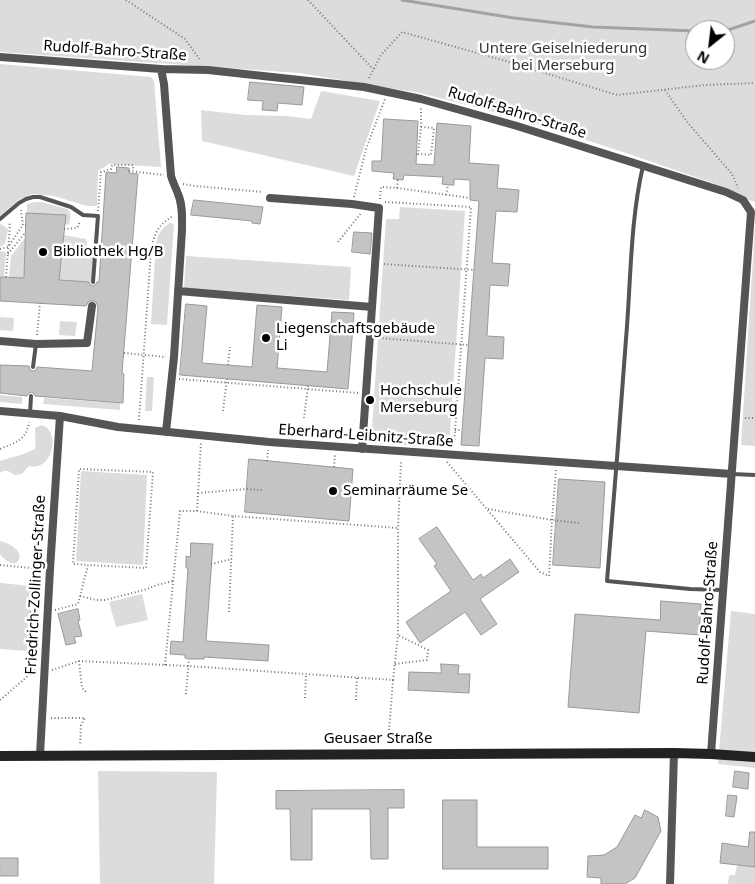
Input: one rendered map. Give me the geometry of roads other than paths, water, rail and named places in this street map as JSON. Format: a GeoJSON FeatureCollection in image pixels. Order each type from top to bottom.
{"type":"FeatureCollection","features":[{"type":"Feature","properties":{"kind":"street","name":"Rudolf-Bahro-Straße"},"geometry":{"type":"LineString","coordinates":[[0,57],[161,69],[208,70],[364,87],[421,99],[517,126],[726,192],[743,200],[753,211],[750,273],[736,418],[711,754]]}},
{"type":"Feature","properties":{"kind":"street"},"geometry":{"type":"LineString","coordinates":[[161,69],[164,84],[171,176],[179,196],[182,238],[172,379],[166,432]]}},
{"type":"Feature","properties":{"kind":"street"},"geometry":{"type":"LineString","coordinates":[[270,198],[352,204],[379,208],[362,449]]}},
{"type":"Feature","properties":{"kind":"street"},"geometry":{"type":"LineString","coordinates":[[178,291],[372,308]]}},
{"type":"Feature","properties":{"kind":"street"},"geometry":{"type":"LineString","coordinates":[[0,341],[36,344],[87,343],[92,306]]}},
{"type":"Feature","properties":{"kind":"street","name":"Eberhard-Leibnitz-Straße"},"geometry":{"type":"LineString","coordinates":[[0,411],[60,416],[118,427],[268,442],[732,474]]}},
{"type":"Feature","properties":{"kind":"street","name":"Friedrich-Zollinger-Straße"},"geometry":{"type":"LineString","coordinates":[[40,756],[60,416]]}},
{"type":"Feature","properties":{"kind":"street"},"geometry":{"type":"LineString","coordinates":[[670,884],[674,753]]}},
{"type":"Feature","properties":{"kind":"street","name":"Geusaer Straße"},"geometry":{"type":"LineString","coordinates":[[0,756],[674,753],[755,757]]}},
{"type":"Feature","properties":{"kind":"lane"},"geometry":{"type":"LineString","coordinates":[[643,166],[637,199],[607,581],[723,590]]}},
{"type":"Feature","properties":{"kind":"lane"},"geometry":{"type":"LineString","coordinates":[[2,217],[19,203],[33,197],[40,197],[72,207],[83,215],[98,216],[94,282]]}},
{"type":"Feature","properties":{"kind":"lane"},"geometry":{"type":"LineString","coordinates":[[34,367],[36,344]]}},
{"type":"Feature","properties":{"kind":"lane"},"geometry":{"type":"LineString","coordinates":[[30,414],[31,396]]}},
{"type":"Feature","properties":{"kind":"lane"},"geometry":{"type":"LineString","coordinates":[[732,474],[755,475]]}},
{"type":"Feature","properties":{"kind":"waterway"},"geometry":{"type":"LineString","coordinates":[[402,0],[514,18],[593,27],[685,31]]}},
{"type":"Feature","properties":{"kind":"waterway"},"geometry":{"type":"LineString","coordinates":[[735,28],[755,21]]}},
{"type":"Feature","properties":{"kind":"place","name":"Bibliothek Hg/B"},"geometry":{"type":"Point","coordinates":[43,252]}},
{"type":"Feature","properties":{"kind":"place","name":"Liegenschaftsgebäude Li"},"geometry":{"type":"Point","coordinates":[266,338]}},
{"type":"Feature","properties":{"kind":"place","name":"Hochschule Merseburg"},"geometry":{"type":"Point","coordinates":[370,400]}},
{"type":"Feature","properties":{"kind":"place","name":"Seminarräume Se"},"geometry":{"type":"Point","coordinates":[333,491]}},
{"type":"Feature","properties":{"kind":"park label","name":"Untere Geiselniederung bei Merseburg"},"geometry":{"type":"Point","coordinates":[563,58]}}]}
